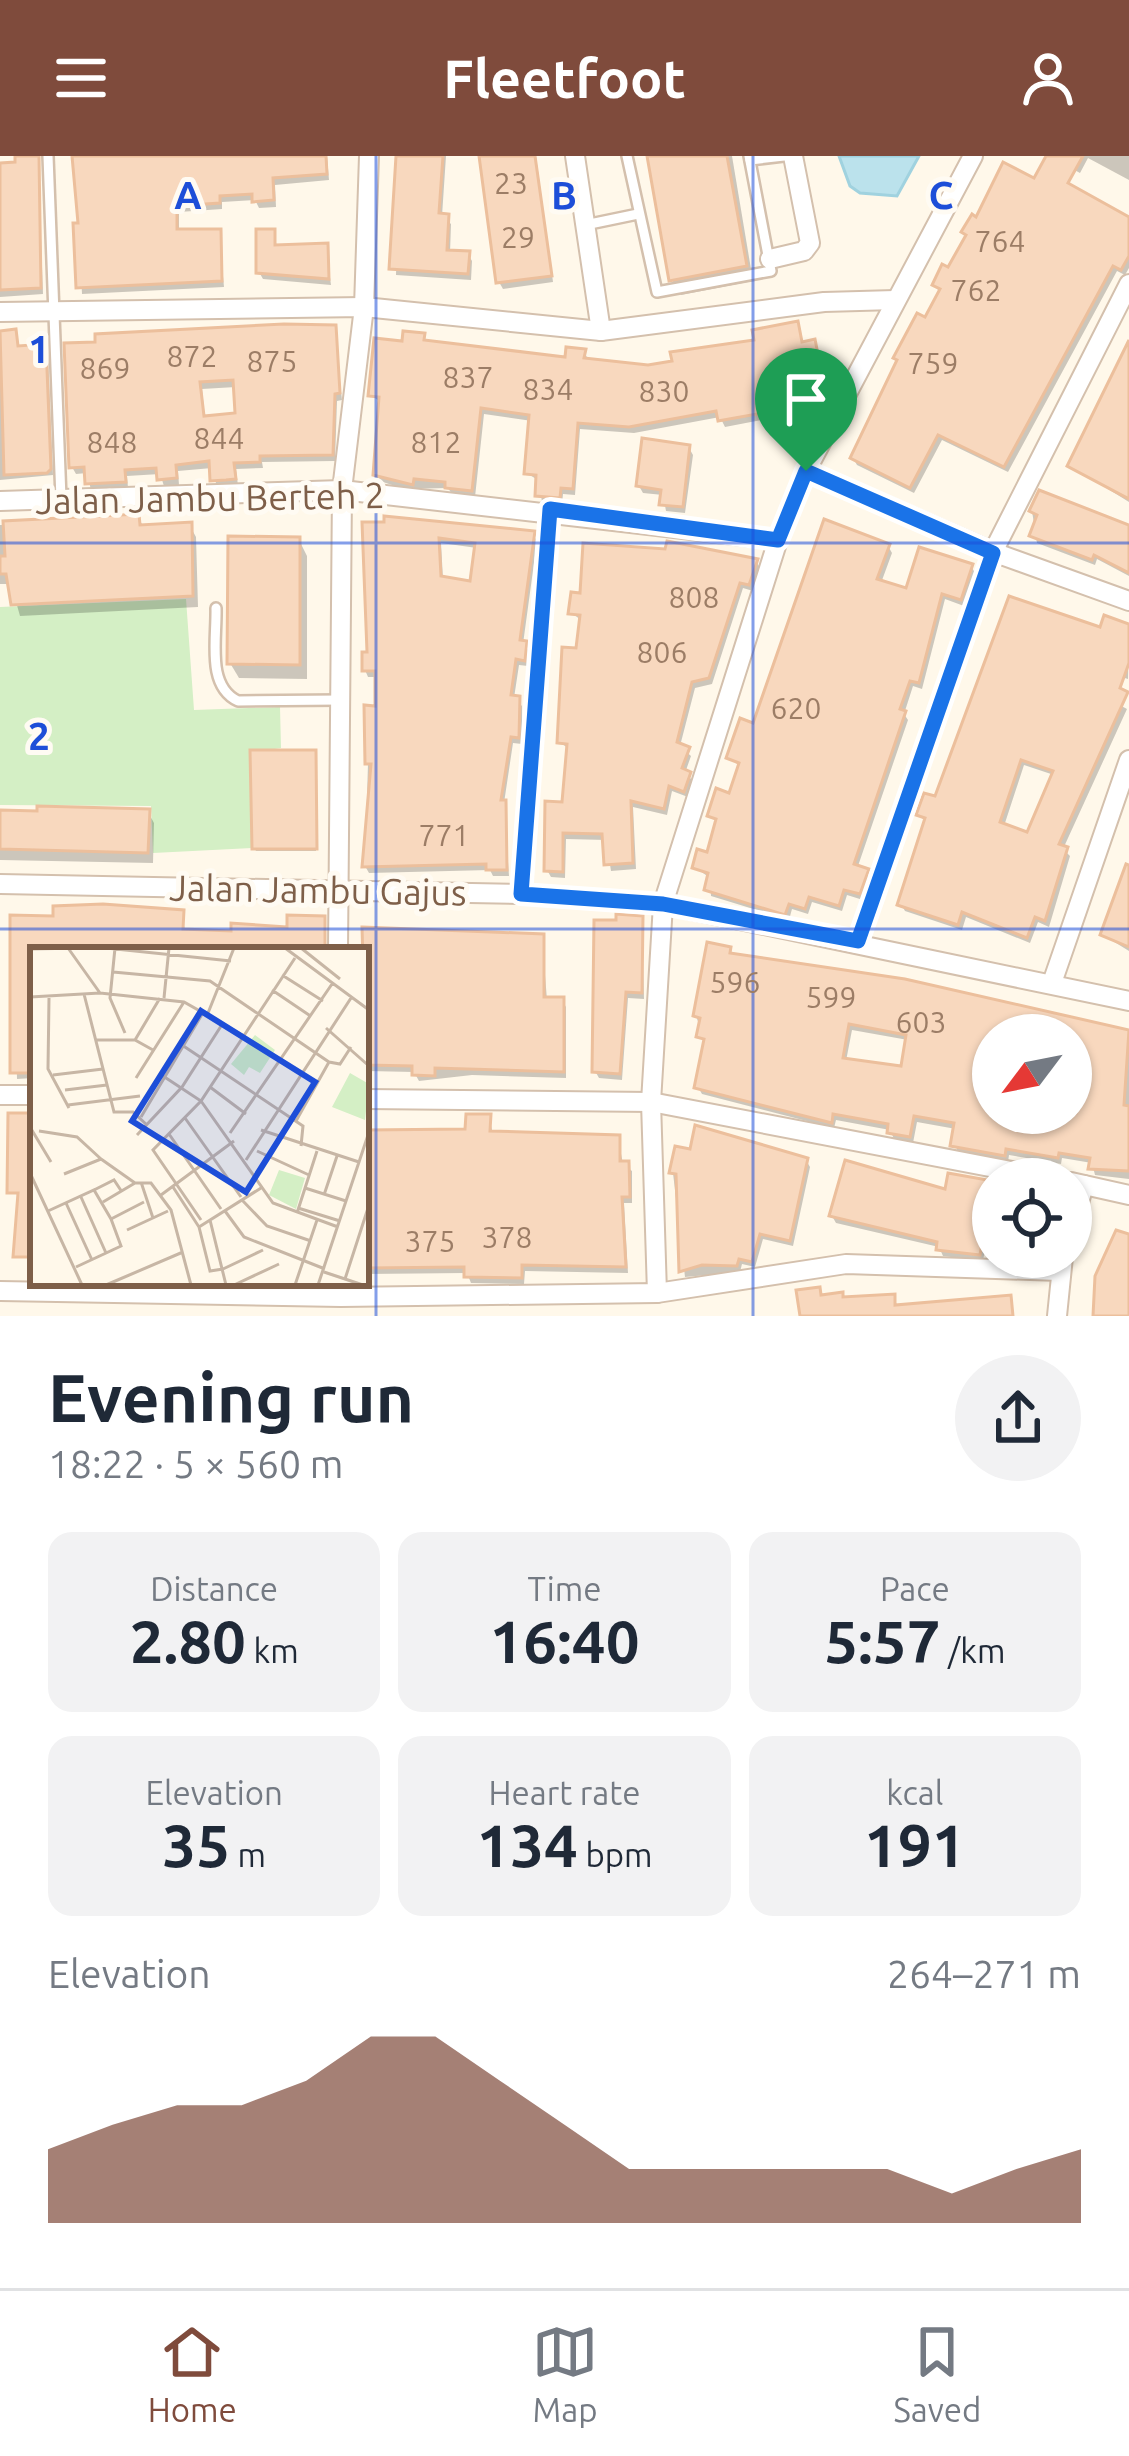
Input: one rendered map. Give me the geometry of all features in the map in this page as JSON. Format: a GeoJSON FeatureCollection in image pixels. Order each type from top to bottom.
{"type":"FeatureCollection","features":[{"type":"Feature","properties":{"kind":"street"},"geometry":{"type":"LineString","coordinates":[[338,947],[342,490],[364,307],[369,156]]}},
{"type":"Feature","properties":{"kind":"street"},"geometry":{"type":"LineString","coordinates":[[575,156],[601,331]]}},
{"type":"Feature","properties":{"kind":"street"},"geometry":{"type":"LineString","coordinates":[[770,259],[804,251],[810,243],[789,156]]}},
{"type":"Feature","properties":{"kind":"street"},"geometry":{"type":"LineString","coordinates":[[657,1292],[651,1102],[663,904],[778,540],[806,471],[973,156]]}},
{"type":"Feature","properties":{"kind":"street"},"geometry":{"type":"LineString","coordinates":[[858,941],[993,553],[1129,284]]}},
{"type":"Feature","properties":{"kind":"street"},"geometry":{"type":"LineString","coordinates":[[0,312],[364,307],[601,331],[824,302],[895,300]]}},
{"type":"Feature","properties":{"kind":"street"},"geometry":{"type":"LineString","coordinates":[[806,471],[993,553],[1129,601]]}},
{"type":"Feature","properties":{"kind":"street","name":"Jalan Jambu Berteh 2"},"geometry":{"type":"LineString","coordinates":[[0,501],[342,490],[550,509],[778,540]]}},
{"type":"Feature","properties":{"kind":"street"},"geometry":{"type":"LineString","coordinates":[[521,894],[550,509]]}},
{"type":"Feature","properties":{"kind":"street"},"geometry":{"type":"LineString","coordinates":[[1052,982],[1129,760]]}},
{"type":"Feature","properties":{"kind":"street","name":"Jalan Jambu Gajus"},"geometry":{"type":"LineString","coordinates":[[0,884],[521,894],[663,904],[1129,1001]]}},
{"type":"Feature","properties":{"kind":"street"},"geometry":{"type":"LineString","coordinates":[[369,1099],[651,1102],[972,1163]]}},
{"type":"Feature","properties":{"kind":"street"},"geometry":{"type":"LineString","coordinates":[[1092,1187],[1129,1195]]}},
{"type":"Feature","properties":{"kind":"street"},"geometry":{"type":"LineString","coordinates":[[0,1291],[657,1292],[847,1264],[972,1264]]}},
{"type":"Feature","properties":{"kind":"street"},"geometry":{"type":"LineString","coordinates":[[1057,1316],[1060,1278]]}},
{"type":"Feature","properties":{"kind":"lane"},"geometry":{"type":"LineString","coordinates":[[48,156],[61,499]]}},
{"type":"Feature","properties":{"kind":"lane"},"geometry":{"type":"LineString","coordinates":[[627,156],[657,292],[768,272],[770,259],[750,158],[789,156]]}},
{"type":"Feature","properties":{"kind":"lane"},"geometry":{"type":"LineString","coordinates":[[585,225],[638,214]]}},
{"type":"Feature","properties":{"kind":"lane"},"geometry":{"type":"LineString","coordinates":[[216,608],[217,683],[226,695],[238,701],[340,700]]}},
{"type":"Feature","properties":{"kind":"green space"},"geometry":{"type":"Polygon","coordinates":[[[186,599],[194,710],[280,707],[281,748],[249,753],[252,848],[153,853],[151,806],[0,805],[0,607],[186,599]]]}},
{"type":"Feature","properties":{"kind":"water"},"geometry":{"type":"Polygon","coordinates":[[[839,156],[919,156],[897,196],[860,193],[850,186],[839,156]]]}},
{"type":"Feature","properties":{"kind":"building"},"geometry":{"type":"Polygon","coordinates":[[[15,156],[39,156],[41,288],[0,290],[0,163],[15,162],[15,156]]]}},
{"type":"Feature","properties":{"kind":"building"},"geometry":{"type":"Polygon","coordinates":[[[72,156],[326,156],[327,174],[273,178],[274,200],[252,202],[252,194],[220,196],[220,203],[177,206],[177,229],[221,229],[222,281],[76,288],[73,223],[78,223],[72,156]]]}},
{"type":"Feature","properties":{"kind":"building"},"geometry":{"type":"Polygon","coordinates":[[[396,156],[443,156],[439,213],[449,214],[447,250],[470,251],[468,274],[389,269],[396,156]]]}},
{"type":"Feature","properties":{"kind":"building"},"geometry":{"type":"Polygon","coordinates":[[[479,156],[535,156],[552,276],[496,283],[479,156]]]}},
{"type":"Feature","properties":{"kind":"building"},"geometry":{"type":"Polygon","coordinates":[[[647,156],[727,156],[747,266],[669,281],[647,156]]]}},
{"type":"Feature","properties":{"kind":"building"},"geometry":{"type":"Polygon","coordinates":[[[1046,156],[1083,156],[1068,183],[1129,217],[1129,256],[1121,270],[1113,266],[1004,467],[938,435],[910,488],[850,458],[897,360],[893,358],[917,313],[925,317],[940,289],[932,285],[942,264],[948,267],[966,235],[961,232],[972,214],[976,217],[1003,162],[1034,178],[1046,156]]]}},
{"type":"Feature","properties":{"kind":"building"},"geometry":{"type":"Polygon","coordinates":[[[256,229],[275,229],[275,245],[328,243],[329,279],[256,273],[256,229]]]}},
{"type":"Feature","properties":{"kind":"building"},"geometry":{"type":"Polygon","coordinates":[[[798,321],[802,342],[815,339],[826,396],[792,402],[797,430],[772,434],[768,412],[718,421],[716,411],[629,427],[578,423],[573,489],[561,488],[560,498],[535,496],[536,475],[524,474],[529,415],[481,408],[472,491],[445,488],[445,482],[414,479],[413,485],[373,475],[379,397],[368,396],[374,338],[402,341],[403,331],[425,333],[424,340],[565,357],[566,347],[586,349],[584,358],[648,365],[672,361],[670,352],[754,340],[752,330],[798,321]]]}},
{"type":"Feature","properties":{"kind":"building"},"geometry":{"type":"Polygon","coordinates":[[[336,325],[340,393],[335,394],[333,455],[260,456],[260,462],[234,463],[236,479],[210,481],[209,461],[176,465],[177,478],[157,480],[156,468],[125,470],[126,482],[85,484],[84,467],[69,468],[64,343],[95,342],[95,334],[336,325]],[[233,380],[200,382],[204,416],[235,413],[233,380]]]}},
{"type":"Feature","properties":{"kind":"building"},"geometry":{"type":"Polygon","coordinates":[[[16,329],[18,346],[46,344],[51,469],[47,473],[4,475],[0,331],[16,329]]]}},
{"type":"Feature","properties":{"kind":"building"},"geometry":{"type":"Polygon","coordinates":[[[1129,340],[1129,499],[1067,466],[1129,340]]]}},
{"type":"Feature","properties":{"kind":"building"},"geometry":{"type":"Polygon","coordinates":[[[642,438],[690,445],[683,507],[659,505],[661,490],[636,486],[642,438]]]}},
{"type":"Feature","properties":{"kind":"building"},"geometry":{"type":"Polygon","coordinates":[[[1039,490],[1129,525],[1129,573],[1094,555],[1092,560],[1029,536],[1037,515],[1029,511],[1039,490]]]}},
{"type":"Feature","properties":{"kind":"building"},"geometry":{"type":"Polygon","coordinates":[[[139,514],[140,525],[192,522],[193,596],[11,605],[6,574],[0,574],[0,556],[5,556],[3,521],[139,514]]]}},
{"type":"Feature","properties":{"kind":"building"},"geometry":{"type":"Polygon","coordinates":[[[384,516],[535,531],[520,640],[527,641],[525,661],[516,659],[511,695],[520,696],[519,738],[511,737],[501,800],[506,800],[507,870],[486,870],[486,864],[362,867],[371,764],[365,764],[364,705],[375,706],[375,671],[362,671],[362,652],[367,652],[362,522],[384,522],[384,516]],[[439,538],[441,576],[470,581],[475,543],[439,538]]]}},
{"type":"Feature","properties":{"kind":"building"},"geometry":{"type":"Polygon","coordinates":[[[824,519],[890,544],[877,579],[906,588],[919,547],[973,564],[961,600],[942,594],[919,683],[910,681],[900,709],[906,711],[854,864],[869,869],[860,894],[844,890],[839,906],[809,897],[805,909],[789,904],[785,915],[704,890],[708,873],[692,868],[697,849],[707,852],[716,819],[707,816],[716,788],[729,793],[739,763],[726,758],[740,718],[753,723],[824,519]]]}},
{"type":"Feature","properties":{"kind":"building"},"geometry":{"type":"Polygon","coordinates":[[[228,536],[300,537],[300,665],[227,664],[228,536]]]}},
{"type":"Feature","properties":{"kind":"building"},"geometry":{"type":"Polygon","coordinates":[[[667,541],[758,559],[749,585],[740,583],[709,678],[692,682],[677,742],[690,747],[682,768],[691,772],[684,792],[669,786],[664,809],[631,801],[633,863],[604,865],[602,834],[563,833],[563,872],[544,871],[545,801],[562,802],[567,744],[557,743],[562,647],[576,648],[580,615],[568,614],[571,592],[580,593],[583,543],[665,549],[667,541]]]}},
{"type":"Feature","properties":{"kind":"building"},"geometry":{"type":"Polygon","coordinates":[[[1009,596],[1100,627],[1104,615],[1129,624],[1129,663],[1120,688],[1128,692],[1059,844],[1068,847],[1045,921],[1035,917],[1027,938],[962,912],[958,925],[897,905],[925,818],[916,815],[924,793],[935,796],[1009,596]],[[1021,760],[1000,822],[1027,832],[1053,771],[1021,760]]]}},
{"type":"Feature","properties":{"kind":"building"},"geometry":{"type":"Polygon","coordinates":[[[250,750],[316,750],[317,849],[252,849],[250,750]]]}},
{"type":"Feature","properties":{"kind":"building"},"geometry":{"type":"Polygon","coordinates":[[[37,806],[150,809],[148,853],[0,849],[0,810],[37,811],[37,806]]]}},
{"type":"Feature","properties":{"kind":"building"},"geometry":{"type":"Polygon","coordinates":[[[1129,865],[1129,947],[1100,935],[1129,865]]]}},
{"type":"Feature","properties":{"kind":"building"},"geometry":{"type":"Polygon","coordinates":[[[53,906],[184,910],[183,929],[231,931],[231,923],[287,927],[287,915],[325,916],[325,947],[30,947],[30,1073],[10,1073],[10,915],[53,916],[53,906]]]}},
{"type":"Feature","properties":{"kind":"building"},"geometry":{"type":"Polygon","coordinates":[[[616,914],[643,916],[642,993],[626,992],[620,1074],[592,1072],[594,920],[616,920],[616,914]]]}},
{"type":"Feature","properties":{"kind":"building"},"geometry":{"type":"Polygon","coordinates":[[[362,927],[544,934],[544,997],[564,997],[564,1072],[435,1068],[435,1076],[412,1075],[412,1066],[369,1065],[369,947],[363,947],[362,927]]]}},
{"type":"Feature","properties":{"kind":"building"},"geometry":{"type":"Polygon","coordinates":[[[707,942],[731,947],[730,953],[905,979],[1059,1014],[972,1014],[972,1134],[1092,1134],[1092,1022],[1129,1030],[1124,1105],[1129,1106],[1129,1171],[1092,1169],[1092,1158],[1059,1153],[1058,1158],[1006,1149],[1005,1156],[950,1146],[954,1123],[914,1116],[910,1137],[887,1133],[888,1124],[833,1114],[832,1123],[694,1088],[704,1039],[696,1037],[700,1018],[693,1016],[707,942]],[[849,1024],[843,1058],[901,1066],[906,1035],[849,1024]]]}},
{"type":"Feature","properties":{"kind":"building"},"geometry":{"type":"Polygon","coordinates":[[[8,1113],[30,1113],[30,1257],[13,1257],[18,1193],[7,1193],[8,1113]]]}},
{"type":"Feature","properties":{"kind":"building"},"geometry":{"type":"Polygon","coordinates":[[[466,1114],[491,1114],[490,1131],[620,1135],[620,1161],[629,1161],[630,1197],[622,1197],[626,1267],[522,1265],[522,1278],[464,1277],[464,1267],[369,1268],[369,1130],[465,1129],[466,1114]]]}},
{"type":"Feature","properties":{"kind":"building"},"geometry":{"type":"Polygon","coordinates":[[[695,1125],[808,1158],[790,1241],[760,1234],[752,1262],[739,1259],[737,1266],[702,1265],[679,1272],[676,1174],[669,1173],[675,1146],[690,1149],[695,1125]]]}},
{"type":"Feature","properties":{"kind":"building"},"geometry":{"type":"Polygon","coordinates":[[[845,1160],[945,1189],[948,1173],[972,1177],[972,1254],[936,1250],[937,1242],[829,1216],[845,1160]]]}},
{"type":"Feature","properties":{"kind":"building"},"geometry":{"type":"Polygon","coordinates":[[[1116,1230],[1129,1234],[1129,1316],[1093,1316],[1095,1276],[1116,1230]]]}},
{"type":"Feature","properties":{"kind":"building"},"geometry":{"type":"Polygon","coordinates":[[[820,1287],[821,1295],[895,1294],[895,1305],[1011,1295],[1013,1316],[800,1316],[796,1290],[820,1287]]]}},
{"type":"Feature","properties":{"kind":"route"},"geometry":{"type":"LineString","coordinates":[[806,471],[993,553],[858,941],[663,904],[521,894],[550,509],[778,540],[806,471]]}}]}
